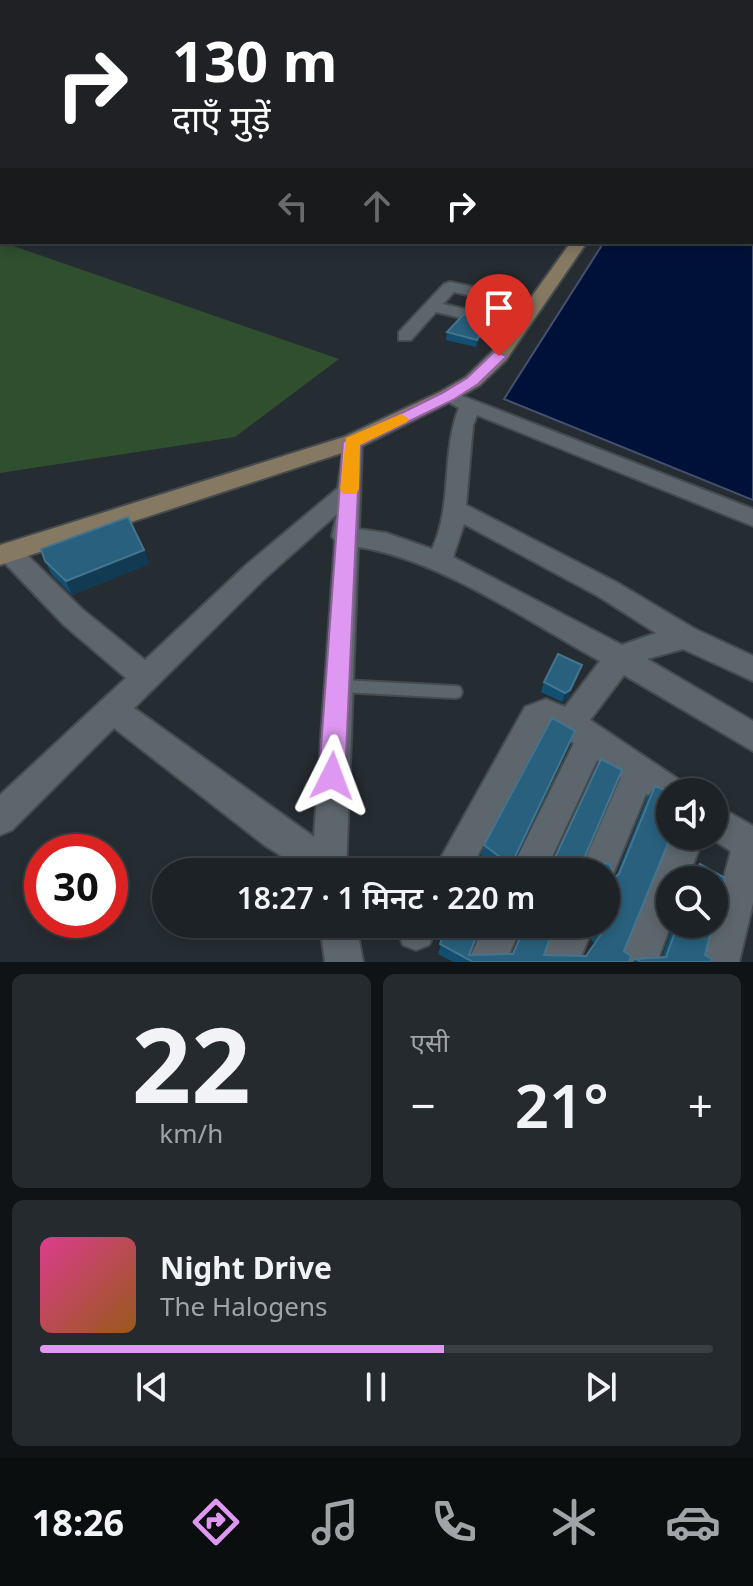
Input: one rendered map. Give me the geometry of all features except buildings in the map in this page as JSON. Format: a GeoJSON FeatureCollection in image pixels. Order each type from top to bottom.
{"type":"FeatureCollection","features":[{"type":"Feature","properties":{"kind":"main road"},"geometry":{"type":"LineString","coordinates":[[4,554],[352,442],[447,396],[473,381],[499,356],[578,244]]}},
{"type":"Feature","properties":{"kind":"street"},"geometry":{"type":"LineString","coordinates":[[405,336],[450,287],[535,305]]}},
{"type":"Feature","properties":{"kind":"street"},"geometry":{"type":"LineString","coordinates":[[431,306],[520,327]]}},
{"type":"Feature","properties":{"kind":"street"},"geometry":{"type":"LineString","coordinates":[[447,396],[753,518]]}},
{"type":"Feature","properties":{"kind":"street"},"geometry":{"type":"LineString","coordinates":[[439,561],[450,537],[460,432],[470,406]]}},
{"type":"Feature","properties":{"kind":"street"},"geometry":{"type":"LineString","coordinates":[[329,858],[344,536],[352,442]]}},
{"type":"Feature","properties":{"kind":"street"},"geometry":{"type":"LineString","coordinates":[[0,818],[254,573],[349,491]]}},
{"type":"Feature","properties":{"kind":"street"},"geometry":{"type":"LineString","coordinates":[[453,508],[607,589],[685,637],[753,669]]}},
{"type":"Feature","properties":{"kind":"street"},"geometry":{"type":"LineString","coordinates":[[344,536],[405,547],[439,561],[620,658],[753,737]]}},
{"type":"Feature","properties":{"kind":"street"},"geometry":{"type":"LineString","coordinates":[[4,554],[145,677]]}},
{"type":"Feature","properties":{"kind":"street"},"geometry":{"type":"LineString","coordinates":[[532,858],[581,731],[620,658],[659,642],[685,637]]}},
{"type":"Feature","properties":{"kind":"street"},"geometry":{"type":"LineString","coordinates":[[112,709],[313,858]]}},
{"type":"Feature","properties":{"kind":"street"},"geometry":{"type":"LineString","coordinates":[[458,858],[536,717],[546,713],[581,731],[656,783]]}},
{"type":"Feature","properties":{"kind":"street"},"geometry":{"type":"LineString","coordinates":[[603,858],[639,771]]}},
{"type":"Feature","properties":{"kind":"street"},"geometry":{"type":"LineString","coordinates":[[720,962],[752,845],[728,830]]}},
{"type":"Feature","properties":{"kind":"street"},"geometry":{"type":"LineString","coordinates":[[638,962],[682,850]]}},
{"type":"Feature","properties":{"kind":"street"},"geometry":{"type":"LineString","coordinates":[[340,938],[344,962]]}},
{"type":"Feature","properties":{"kind":"street"},"geometry":{"type":"LineString","coordinates":[[487,962],[498,938]]}},
{"type":"Feature","properties":{"kind":"street"},"geometry":{"type":"LineString","coordinates":[[560,962],[570,938]]}},
{"type":"Feature","properties":{"kind":"lane"},"geometry":{"type":"LineString","coordinates":[[337,686],[455,692]]}},
{"type":"Feature","properties":{"kind":"green space"},"geometry":{"type":"Polygon","coordinates":[[[0,244],[8,244],[339,359],[235,437],[0,473],[0,244]]]}},
{"type":"Feature","properties":{"kind":"water"},"geometry":{"type":"Polygon","coordinates":[[[603,244],[753,244],[753,500],[504,399],[603,244]]]}},
{"type":"Feature","properties":{"kind":"slow traffic"},"geometry":{"type":"LineString","coordinates":[[349,489],[352,442],[401,419]]}},
{"type":"Feature","properties":{"kind":"route"},"geometry":{"type":"LineString","coordinates":[[332,776],[352,442],[473,381],[499,356]]}}]}
